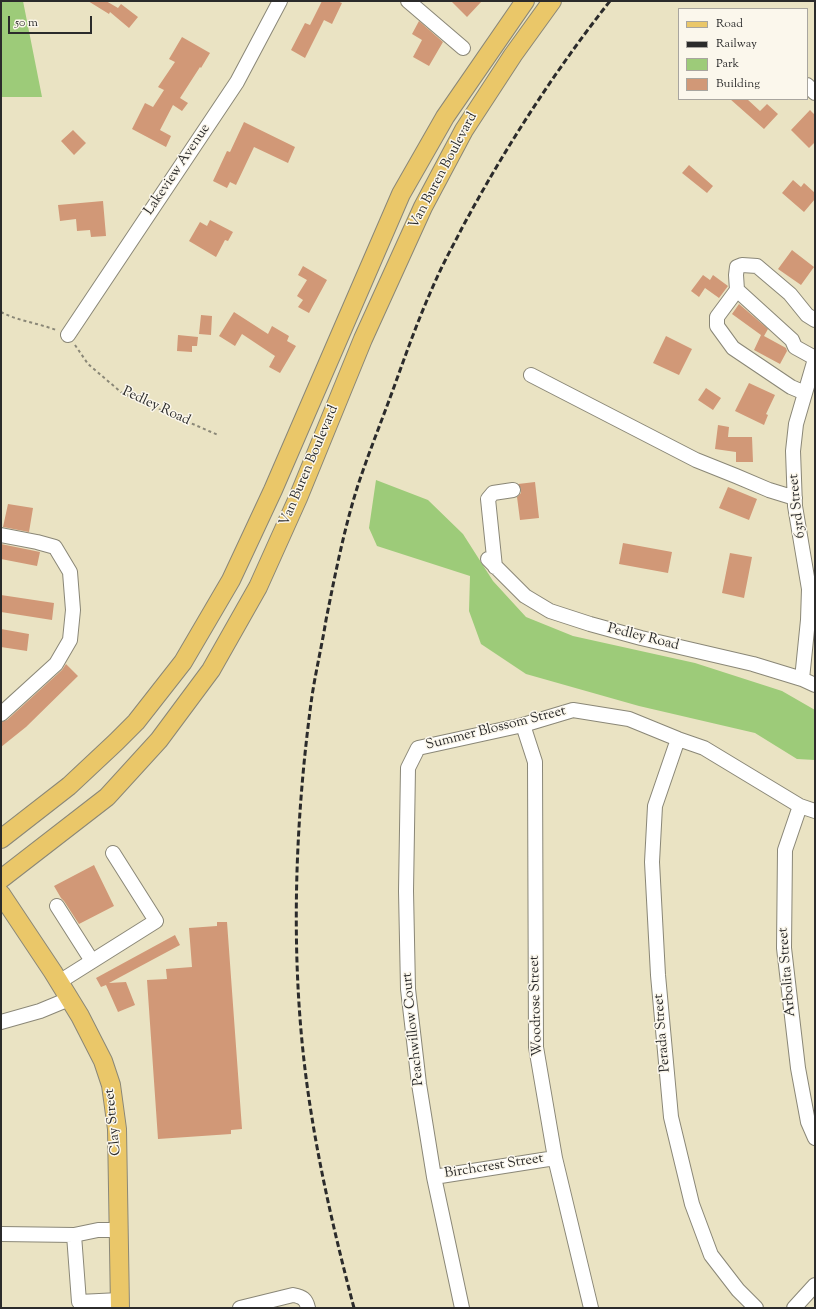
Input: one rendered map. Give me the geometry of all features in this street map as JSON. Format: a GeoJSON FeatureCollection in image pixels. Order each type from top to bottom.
{"type":"FeatureCollection","features":[{"type":"Feature","properties":{"kind":"main road","name":"Van Buren Boulevard"},"geometry":{"type":"LineString","coordinates":[[1,839],[69,786],[116,742],[136,722],[183,662],[231,580],[273,490],[401,194],[445,117],[525,1]]}},
{"type":"Feature","properties":{"kind":"main road","name":"Van Buren Boulevard"},"geometry":{"type":"LineString","coordinates":[[1,879],[106,797],[159,740],[211,670],[258,587],[298,498],[363,339],[423,207],[464,130],[552,1]]}},
{"type":"Feature","properties":{"kind":"main road","name":"Clay Street"},"geometry":{"type":"LineString","coordinates":[[1,894],[80,1016],[103,1061],[111,1085],[118,1129],[120,1304]]}},
{"type":"Feature","properties":{"kind":"street","name":"Lakeview Avenue"},"geometry":{"type":"LineString","coordinates":[[68,335],[237,82],[280,1]]}},
{"type":"Feature","properties":{"kind":"street"},"geometry":{"type":"LineString","coordinates":[[408,1],[463,48]]}},
{"type":"Feature","properties":{"kind":"street"},"geometry":{"type":"LineString","coordinates":[[805,393],[791,387],[733,348],[717,326],[717,317],[737,290],[737,267],[742,265],[757,266],[790,294],[807,315],[815,320]]}},
{"type":"Feature","properties":{"kind":"street"},"geometry":{"type":"LineString","coordinates":[[737,290],[792,340],[795,347],[815,359]]}},
{"type":"Feature","properties":{"kind":"street","name":"63rd Street"},"geometry":{"type":"LineString","coordinates":[[802,679],[808,620],[809,589],[795,498],[793,451],[796,424],[815,359]]}},
{"type":"Feature","properties":{"kind":"street"},"geometry":{"type":"LineString","coordinates":[[531,375],[696,460],[769,490],[795,498]]}},
{"type":"Feature","properties":{"kind":"street","name":"Pedley Road"},"geometry":{"type":"LineString","coordinates":[[513,490],[492,493],[488,499],[491,563],[525,596],[550,611],[590,624],[641,638],[753,664],[802,679],[815,686]]}},
{"type":"Feature","properties":{"kind":"street"},"geometry":{"type":"LineString","coordinates":[[1,535],[55,547],[70,572],[73,610],[70,640],[56,664],[1,714]]}},
{"type":"Feature","properties":{"kind":"street","name":"Summer Blossom Street"},"geometry":{"type":"LineString","coordinates":[[418,748],[523,725],[573,710],[629,719],[704,748],[800,806],[815,811]]}},
{"type":"Feature","properties":{"kind":"street","name":"Woodrose Street"},"geometry":{"type":"LineString","coordinates":[[523,725],[535,762],[536,1047],[555,1158],[591,1308]]}},
{"type":"Feature","properties":{"kind":"street","name":"Perada Street"},"geometry":{"type":"LineString","coordinates":[[678,739],[655,806],[652,862],[658,975],[671,1117],[692,1204],[711,1255],[738,1290],[756,1308]]}},
{"type":"Feature","properties":{"kind":"street","name":"Peachwillow Court"},"geometry":{"type":"LineString","coordinates":[[418,748],[408,768],[406,891],[408,989],[419,1084],[434,1177],[462,1308]]}},
{"type":"Feature","properties":{"kind":"street","name":"Arbolita Street"},"geometry":{"type":"LineString","coordinates":[[800,806],[785,850],[784,948],[798,1068],[808,1122],[815,1138]]}},
{"type":"Feature","properties":{"kind":"street"},"geometry":{"type":"LineString","coordinates":[[59,982],[156,920],[113,853]]}},
{"type":"Feature","properties":{"kind":"street"},"geometry":{"type":"LineString","coordinates":[[57,906],[92,961]]}},
{"type":"Feature","properties":{"kind":"street"},"geometry":{"type":"LineString","coordinates":[[1,1022],[27,1015],[69,999]]}},
{"type":"Feature","properties":{"kind":"street","name":"Birchcrest Street"},"geometry":{"type":"LineString","coordinates":[[434,1177],[555,1158]]}},
{"type":"Feature","properties":{"kind":"street"},"geometry":{"type":"LineString","coordinates":[[1,1234],[74,1236],[98,1230],[120,1230]]}},
{"type":"Feature","properties":{"kind":"street"},"geometry":{"type":"LineString","coordinates":[[74,1236],[80,1302],[120,1304]]}},
{"type":"Feature","properties":{"kind":"street"},"geometry":{"type":"LineString","coordinates":[[794,1308],[815,1285]]}},
{"type":"Feature","properties":{"kind":"street"},"geometry":{"type":"LineString","coordinates":[[240,1308],[293,1295],[302,1297],[306,1301],[308,1308]]}},
{"type":"Feature","properties":{"kind":"path"},"geometry":{"type":"LineString","coordinates":[[1,312],[12,318],[43,324],[68,335]]}},
{"type":"Feature","properties":{"kind":"path","name":"Pedley Road"},"geometry":{"type":"LineString","coordinates":[[68,335],[88,364],[122,393],[218,435]]}},
{"type":"Feature","properties":{"kind":"green space"},"geometry":{"type":"Polygon","coordinates":[[[1,1],[23,1],[42,97],[1,97],[1,1]]]}},
{"type":"Feature","properties":{"kind":"green space"},"geometry":{"type":"Polygon","coordinates":[[[376,480],[428,500],[463,534],[493,581],[526,617],[573,636],[695,663],[782,691],[815,710],[815,760],[797,759],[755,733],[639,706],[526,674],[481,644],[469,611],[470,576],[377,546],[369,528],[376,480]]]}},
{"type":"Feature","properties":{"kind":"building"},"geometry":{"type":"Polygon","coordinates":[[[88,1],[106,1],[118,8],[121,4],[138,17],[129,28],[110,12],[109,14],[88,1]]]}},
{"type":"Feature","properties":{"kind":"building"},"geometry":{"type":"Polygon","coordinates":[[[322,1],[337,1],[342,3],[332,24],[324,20],[305,58],[291,50],[305,23],[310,25],[322,1]]]}},
{"type":"Feature","properties":{"kind":"building"},"geometry":{"type":"Polygon","coordinates":[[[451,1],[482,1],[467,17],[451,1]]]}},
{"type":"Feature","properties":{"kind":"building"},"geometry":{"type":"Polygon","coordinates":[[[419,21],[443,42],[429,66],[413,57],[422,40],[412,34],[419,21]]]}},
{"type":"Feature","properties":{"kind":"building"},"geometry":{"type":"Polygon","coordinates":[[[182,37],[210,53],[180,98],[188,103],[182,111],[173,105],[160,130],[171,136],[166,147],[132,129],[145,103],[153,107],[164,90],[158,87],[175,62],[169,59],[182,37]]]}},
{"type":"Feature","properties":{"kind":"building"},"geometry":{"type":"Polygon","coordinates":[[[731,100],[748,100],[760,111],[767,104],[778,114],[764,129],[731,100]]]}},
{"type":"Feature","properties":{"kind":"building"},"geometry":{"type":"Polygon","coordinates":[[[810,110],[815,115],[815,142],[809,148],[791,130],[810,110]]]}},
{"type":"Feature","properties":{"kind":"building"},"geometry":{"type":"Polygon","coordinates":[[[244,122],[295,147],[288,163],[254,147],[236,185],[230,182],[227,188],[213,181],[227,151],[230,152],[244,122]]]}},
{"type":"Feature","properties":{"kind":"building"},"geometry":{"type":"Polygon","coordinates":[[[73,130],[86,143],[74,155],[61,141],[73,130]]]}},
{"type":"Feature","properties":{"kind":"building"},"geometry":{"type":"Polygon","coordinates":[[[689,165],[713,186],[707,193],[682,173],[689,165]]]}},
{"type":"Feature","properties":{"kind":"building"},"geometry":{"type":"Polygon","coordinates":[[[793,180],[801,187],[804,183],[815,193],[815,199],[804,212],[782,193],[793,180]]]}},
{"type":"Feature","properties":{"kind":"building"},"geometry":{"type":"Polygon","coordinates":[[[103,201],[106,236],[91,237],[90,230],[77,231],[76,219],[60,221],[58,205],[103,201]]]}},
{"type":"Feature","properties":{"kind":"building"},"geometry":{"type":"Polygon","coordinates":[[[210,220],[233,232],[228,241],[225,240],[216,257],[189,241],[200,222],[207,226],[210,220]]]}},
{"type":"Feature","properties":{"kind":"building"},"geometry":{"type":"Polygon","coordinates":[[[792,250],[814,267],[801,285],[778,269],[792,250]]]}},
{"type":"Feature","properties":{"kind":"building"},"geometry":{"type":"Polygon","coordinates":[[[303,266],[327,280],[309,313],[298,307],[303,300],[297,296],[307,280],[298,275],[303,266]]]}},
{"type":"Feature","properties":{"kind":"building"},"geometry":{"type":"Polygon","coordinates":[[[703,275],[710,280],[713,275],[728,286],[719,298],[705,288],[699,297],[691,291],[703,275]]]}},
{"type":"Feature","properties":{"kind":"building"},"geometry":{"type":"Polygon","coordinates":[[[739,304],[768,329],[764,336],[786,348],[787,351],[780,364],[754,350],[761,335],[732,314],[739,304]]]}},
{"type":"Feature","properties":{"kind":"building"},"geometry":{"type":"Polygon","coordinates":[[[234,312],[268,334],[272,326],[289,336],[287,341],[296,346],[280,373],[269,367],[275,356],[242,334],[235,346],[219,336],[234,312]]]}},
{"type":"Feature","properties":{"kind":"building"},"geometry":{"type":"Polygon","coordinates":[[[201,315],[212,316],[211,335],[199,334],[201,315]]]}},
{"type":"Feature","properties":{"kind":"building"},"geometry":{"type":"Polygon","coordinates":[[[178,335],[198,337],[197,346],[192,346],[192,352],[177,351],[178,335]]]}},
{"type":"Feature","properties":{"kind":"building"},"geometry":{"type":"Polygon","coordinates":[[[666,336],[692,349],[679,375],[653,363],[666,336]]]}},
{"type":"Feature","properties":{"kind":"building"},"geometry":{"type":"Polygon","coordinates":[[[749,383],[775,395],[766,414],[768,415],[764,425],[735,411],[749,383]]]}},
{"type":"Feature","properties":{"kind":"building"},"geometry":{"type":"Polygon","coordinates":[[[706,388],[721,398],[713,410],[698,400],[706,388]]]}},
{"type":"Feature","properties":{"kind":"building"},"geometry":{"type":"Polygon","coordinates":[[[718,425],[729,427],[728,437],[752,437],[753,462],[736,462],[736,452],[715,449],[718,425]]]}},
{"type":"Feature","properties":{"kind":"building"},"geometry":{"type":"Polygon","coordinates":[[[535,482],[539,518],[520,520],[517,497],[521,493],[521,489],[518,484],[535,482]]]}},
{"type":"Feature","properties":{"kind":"building"},"geometry":{"type":"Polygon","coordinates":[[[728,487],[757,499],[749,520],[719,508],[728,487]]]}},
{"type":"Feature","properties":{"kind":"building"},"geometry":{"type":"Polygon","coordinates":[[[8,504],[33,508],[29,532],[3,527],[8,504]]]}},
{"type":"Feature","properties":{"kind":"building"},"geometry":{"type":"Polygon","coordinates":[[[623,543],[672,552],[668,573],[619,564],[623,543]]]}},
{"type":"Feature","properties":{"kind":"building"},"geometry":{"type":"Polygon","coordinates":[[[1,544],[40,552],[37,566],[1,559],[1,544]]]}},
{"type":"Feature","properties":{"kind":"building"},"geometry":{"type":"Polygon","coordinates":[[[730,553],[752,557],[744,598],[722,593],[730,553]]]}},
{"type":"Feature","properties":{"kind":"building"},"geometry":{"type":"Polygon","coordinates":[[[1,595],[54,603],[52,620],[1,612],[1,595]]]}},
{"type":"Feature","properties":{"kind":"building"},"geometry":{"type":"Polygon","coordinates":[[[1,629],[29,634],[27,651],[1,647],[1,629]]]}},
{"type":"Feature","properties":{"kind":"building"},"geometry":{"type":"Polygon","coordinates":[[[66,664],[78,676],[26,727],[1,747],[1,722],[7,720],[62,670],[66,664]]]}},
{"type":"Feature","properties":{"kind":"building"},"geometry":{"type":"Polygon","coordinates":[[[94,865],[114,906],[79,924],[54,886],[94,865]]]}},
{"type":"Feature","properties":{"kind":"building"},"geometry":{"type":"Polygon","coordinates":[[[217,922],[227,922],[242,1129],[231,1130],[231,1134],[158,1139],[147,980],[167,979],[166,969],[192,967],[189,928],[217,926],[217,922]]]}},
{"type":"Feature","properties":{"kind":"building"},"geometry":{"type":"Polygon","coordinates":[[[175,935],[180,945],[109,983],[126,982],[135,1005],[118,1012],[106,985],[101,987],[96,978],[175,935]]]}},
{"type":"Feature","properties":{"kind":"railway"},"geometry":{"type":"LineString","coordinates":[[354,1308],[339,1251],[320,1164],[310,1106],[301,1030],[296,934],[298,838],[306,743],[312,696],[326,620],[344,535],[358,485],[433,285],[478,198],[531,111],[569,55],[610,1]]}}]}
